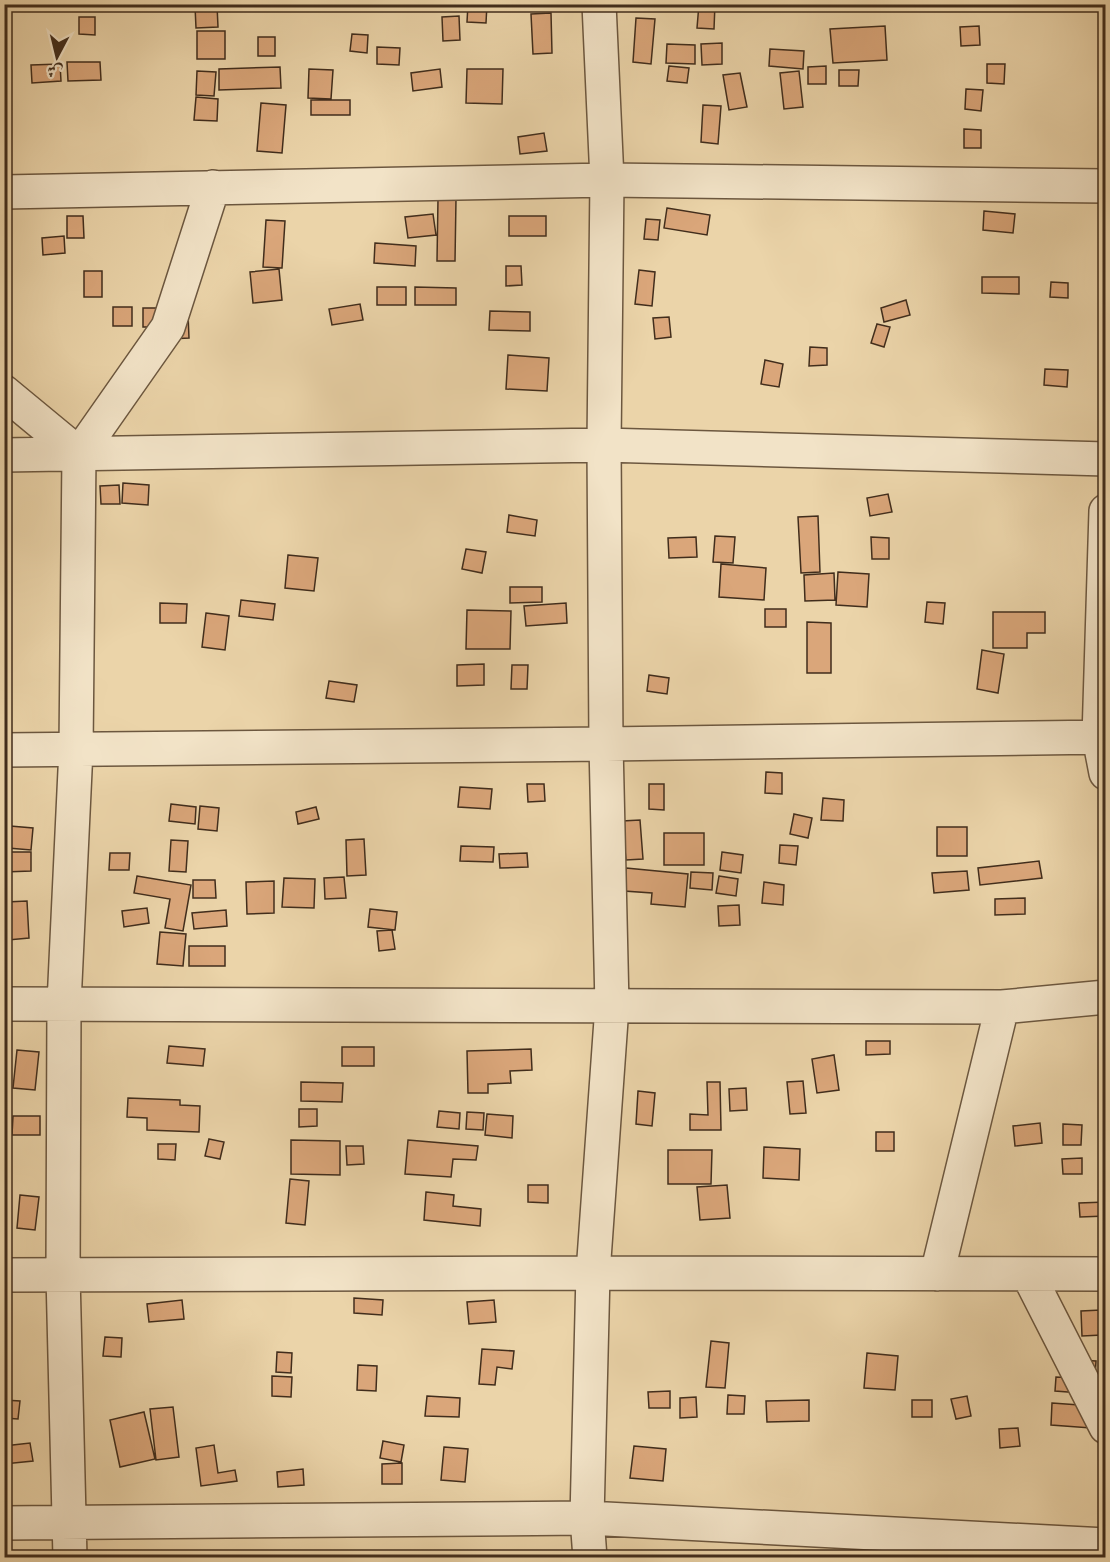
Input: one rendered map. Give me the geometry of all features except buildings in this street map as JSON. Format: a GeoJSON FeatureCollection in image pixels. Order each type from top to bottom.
{"type":"FeatureCollection","features":[{"type":"Feature","properties":{"kind":"street"},"geometry":{"type":"LineString","coordinates":[[590,1557],[587,1518],[593,1273],[612,1006],[606,744],[604,445],[607,180],[599,4]]}},
{"type":"Feature","properties":{"kind":"street"},"geometry":{"type":"LineString","coordinates":[[4,192],[607,180],[1106,186]]}},
{"type":"Feature","properties":{"kind":"street"},"geometry":{"type":"LineString","coordinates":[[70,1557],[63,1275],[64,1004],[76,749],[79,454],[168,327],[213,187]]}},
{"type":"Feature","properties":{"kind":"street"},"geometry":{"type":"LineString","coordinates":[[4,392],[79,454]]}},
{"type":"Feature","properties":{"kind":"street"},"geometry":{"type":"LineString","coordinates":[[4,455],[604,445],[1106,459]]}},
{"type":"Feature","properties":{"kind":"street"},"geometry":{"type":"LineString","coordinates":[[1106,512],[1102,737],[1106,773]]}},
{"type":"Feature","properties":{"kind":"street"},"geometry":{"type":"LineString","coordinates":[[4,750],[1102,737]]}},
{"type":"Feature","properties":{"kind":"street"},"geometry":{"type":"LineString","coordinates":[[4,1004],[1002,1007],[1106,997]]}},
{"type":"Feature","properties":{"kind":"street"},"geometry":{"type":"LineString","coordinates":[[937,1274],[1002,1007]]}},
{"type":"Feature","properties":{"kind":"street"},"geometry":{"type":"LineString","coordinates":[[1028,1274],[1106,1426]]}},
{"type":"Feature","properties":{"kind":"street"},"geometry":{"type":"LineString","coordinates":[[4,1275],[1106,1274]]}},
{"type":"Feature","properties":{"kind":"street"},"geometry":{"type":"LineString","coordinates":[[4,1523],[587,1518],[1106,1545]]}}]}
